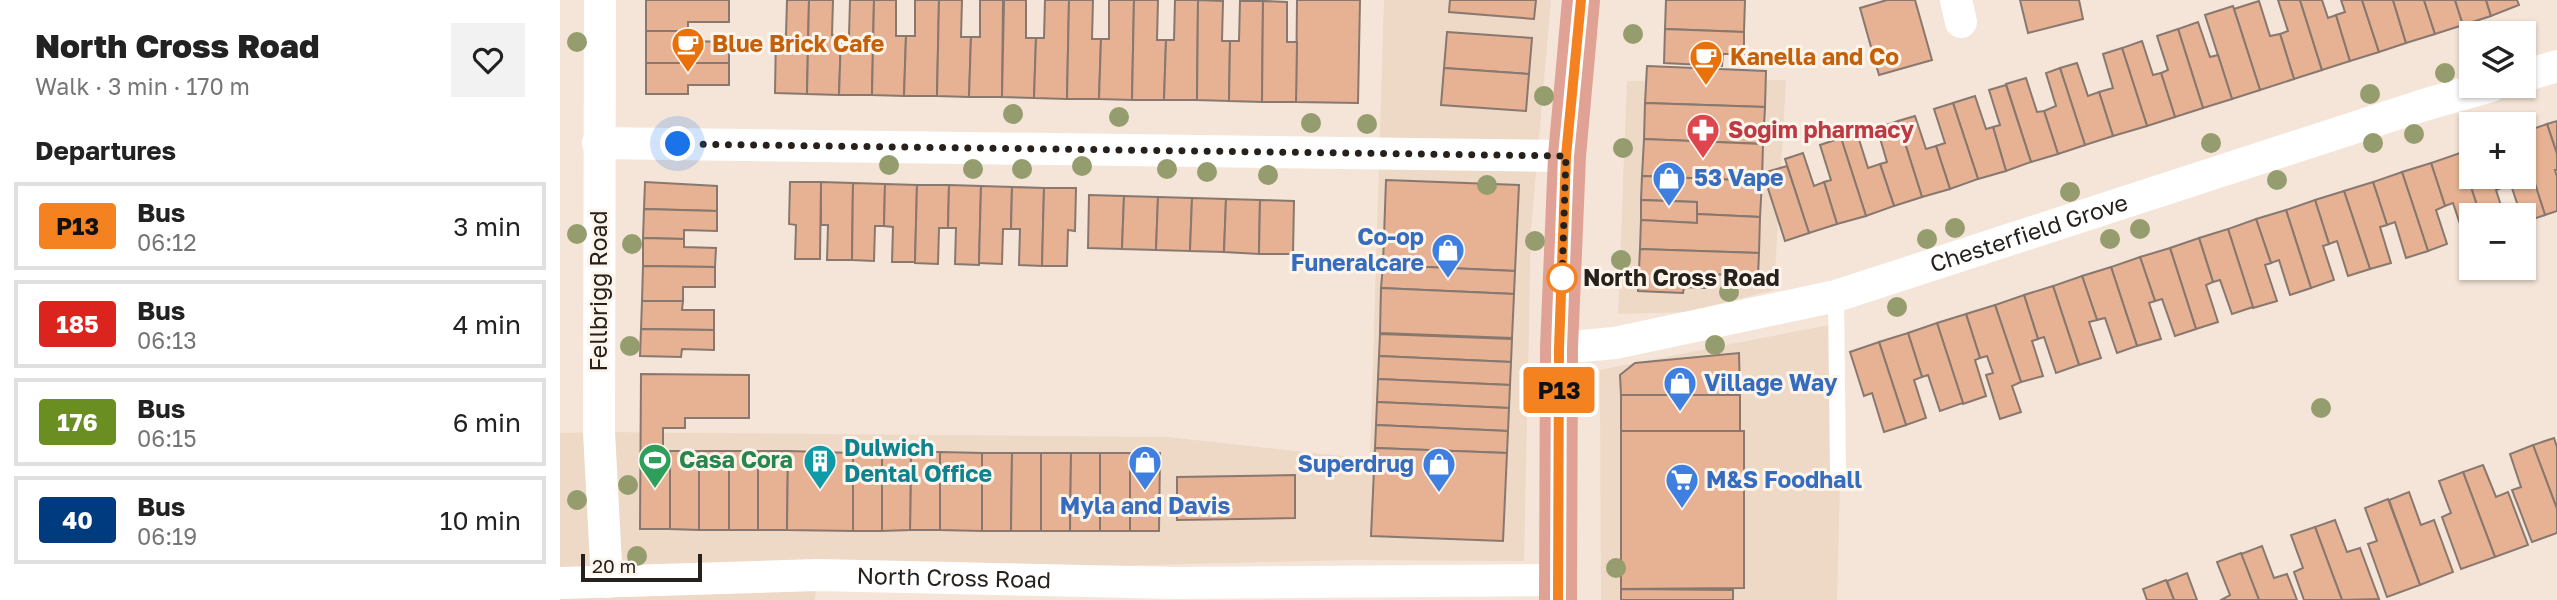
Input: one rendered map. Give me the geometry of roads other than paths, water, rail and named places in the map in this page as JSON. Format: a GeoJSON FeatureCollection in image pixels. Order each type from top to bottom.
{"type":"FeatureCollection","features":[{"type":"Feature","properties":{"kind":"main road"},"geometry":{"type":"LineString","coordinates":[[1558,590],[1559,348],[1566,156],[1581,0]]}},
{"type":"Feature","properties":{"kind":"street","name":"Fellbrigg Road"},"geometry":{"type":"LineString","coordinates":[[600,0],[599,432],[607,582]]}},
{"type":"Feature","properties":{"kind":"street"},"geometry":{"type":"LineString","coordinates":[[2536,72],[2557,66]]}},
{"type":"Feature","properties":{"kind":"street","name":"Chesterfield Grove"},"geometry":{"type":"LineString","coordinates":[[1559,348],[1615,343],[1836,296],[2459,96]]}},
{"type":"Feature","properties":{"kind":"street"},"geometry":{"type":"LineString","coordinates":[[598,142],[1566,156]]}},
{"type":"Feature","properties":{"kind":"street","name":"North Cross Road"},"geometry":{"type":"LineString","coordinates":[[560,583],[1177,591],[1558,590]]}},
{"type":"Feature","properties":{"kind":"lane"},"geometry":{"type":"LineString","coordinates":[[1836,296],[1838,475]]}},
{"type":"Feature","properties":{"kind":"place","name":"Blue Brick Cafe"},"geometry":{"type":"Point","coordinates":[688,74]}},
{"type":"Feature","properties":{"kind":"place","name":"Kanella and Co"},"geometry":{"type":"Point","coordinates":[1706,87]}},
{"type":"Feature","properties":{"kind":"place","name":"Sogim pharmacy"},"geometry":{"type":"Point","coordinates":[1703,160]}},
{"type":"Feature","properties":{"kind":"place","name":"53 Vape"},"geometry":{"type":"Point","coordinates":[1669,208]}},
{"type":"Feature","properties":{"kind":"place","name":"North Cross Road"},"geometry":{"type":"Point","coordinates":[1562,278]}},
{"type":"Feature","properties":{"kind":"place","name":"Co-op Funeralcare"},"geometry":{"type":"Point","coordinates":[1448,280]}},
{"type":"Feature","properties":{"kind":"place","name":"Village Way"},"geometry":{"type":"Point","coordinates":[1680,413]}},
{"type":"Feature","properties":{"kind":"place","name":"Casa Cora"},"geometry":{"type":"Point","coordinates":[655,490]}},
{"type":"Feature","properties":{"kind":"place","name":"Dulwich Dental Office"},"geometry":{"type":"Point","coordinates":[820,491]}},
{"type":"Feature","properties":{"kind":"place","name":"Myla and Davis"},"geometry":{"type":"Point","coordinates":[1145,492]}},
{"type":"Feature","properties":{"kind":"place","name":"Superdrug"},"geometry":{"type":"Point","coordinates":[1439,494]}},
{"type":"Feature","properties":{"kind":"place","name":"M&S Foodhall"},"geometry":{"type":"Point","coordinates":[1682,510]}}]}
